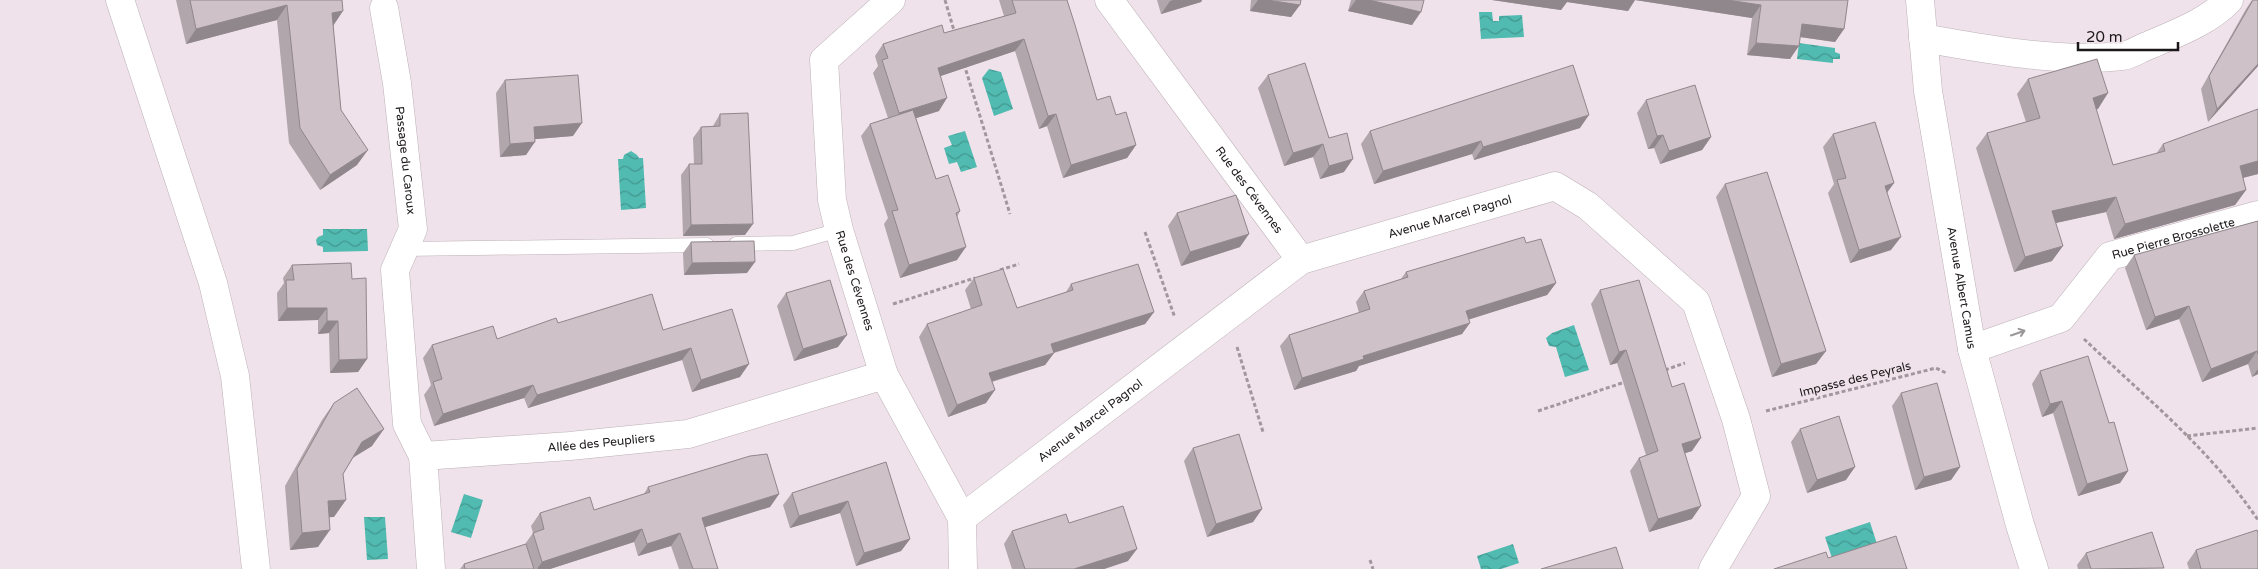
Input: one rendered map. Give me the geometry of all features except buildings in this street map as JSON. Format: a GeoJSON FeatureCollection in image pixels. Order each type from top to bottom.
{"type":"FeatureCollection","features":[{"type":"Feature","properties":{"kind":"street"},"geometry":{"type":"LineString","coordinates":[[120,0],[213,283],[235,376],[256,569]]}},
{"type":"Feature","properties":{"kind":"street","name":"Rue des Cévennes"},"geometry":{"type":"LineString","coordinates":[[891,0],[824,60],[832,200],[839,230],[884,375],[962,518],[963,569]]}},
{"type":"Feature","properties":{"kind":"street","name":"Rue des Cévennes"},"geometry":{"type":"LineString","coordinates":[[1109,0],[1301,260]]}},
{"type":"Feature","properties":{"kind":"street","name":"Avenue Albert Camus"},"geometry":{"type":"LineString","coordinates":[[1920,0],[1928,91],[1974,361],[2020,526],[2034,569]]}},
{"type":"Feature","properties":{"kind":"street"},"geometry":{"type":"LineString","coordinates":[[1923,38],[1965,46],[2069,57],[2124,55],[2179,33],[2221,8],[2229,0]]}},
{"type":"Feature","properties":{"kind":"street","name":"Passage du Caroux"},"geometry":{"type":"LineString","coordinates":[[383,4],[397,83],[413,229],[395,270],[407,424],[423,456]]}},
{"type":"Feature","properties":{"kind":"street","name":"Avenue Marcel Pagnol"},"geometry":{"type":"LineString","coordinates":[[962,518],[1184,347],[1301,260],[1555,186],[1588,206],[1696,302],[1736,419],[1756,496],[1714,569]]}},
{"type":"Feature","properties":{"kind":"street","name":"Rue Pierre Brossolette"},"geometry":{"type":"LineString","coordinates":[[2061,318],[2110,256],[2258,215]]}},
{"type":"Feature","properties":{"kind":"street"},"geometry":{"type":"LineString","coordinates":[[1974,361],[2061,318]]}},
{"type":"Feature","properties":{"kind":"street","name":"Allée des Peupliers"},"geometry":{"type":"LineString","coordinates":[[423,456],[570,446],[688,434],[884,375]]}},
{"type":"Feature","properties":{"kind":"street"},"geometry":{"type":"LineString","coordinates":[[423,456],[431,569]]}},
{"type":"Feature","properties":{"kind":"lane"},"geometry":{"type":"LineString","coordinates":[[404,249],[793,243],[839,230]]}},
{"type":"Feature","properties":{"kind":"path"},"geometry":{"type":"LineString","coordinates":[[945,0],[956,37]]}},
{"type":"Feature","properties":{"kind":"path"},"geometry":{"type":"LineString","coordinates":[[962,56],[1010,214]]}},
{"type":"Feature","properties":{"kind":"path"},"geometry":{"type":"LineString","coordinates":[[1145,232],[1184,347]]}},
{"type":"Feature","properties":{"kind":"path"},"geometry":{"type":"LineString","coordinates":[[992,272],[1019,264]]}},
{"type":"Feature","properties":{"kind":"path"},"geometry":{"type":"LineString","coordinates":[[866,312],[983,275]]}},
{"type":"Feature","properties":{"kind":"path"},"geometry":{"type":"LineString","coordinates":[[1228,315],[1263,432]]}},
{"type":"Feature","properties":{"kind":"path"},"geometry":{"type":"LineString","coordinates":[[2061,318],[2186,436],[2237,489],[2258,520]]}},
{"type":"Feature","properties":{"kind":"path"},"geometry":{"type":"LineString","coordinates":[[1658,372],[1714,354]]}},
{"type":"Feature","properties":{"kind":"path","name":"Impasse des Peyrals"},"geometry":{"type":"LineString","coordinates":[[1736,419],[1936,368],[1954,377],[1974,361]]}},
{"type":"Feature","properties":{"kind":"path"},"geometry":{"type":"LineString","coordinates":[[1538,411],[1631,381]]}},
{"type":"Feature","properties":{"kind":"path"},"geometry":{"type":"LineString","coordinates":[[2186,436],[2258,428]]}},
{"type":"Feature","properties":{"kind":"path"},"geometry":{"type":"LineString","coordinates":[[1370,560],[1373,569]]}},
{"type":"Feature","properties":{"kind":"water"},"geometry":{"type":"Polygon","coordinates":[[[1479,12],[1492,12],[1493,21],[1499,21],[1499,16],[1522,15],[1524,37],[1481,39],[1479,12]]]}},
{"type":"Feature","properties":{"kind":"water"},"geometry":{"type":"Polygon","coordinates":[[[1799,43],[1835,48],[1835,52],[1840,54],[1840,59],[1833,59],[1833,63],[1797,59],[1799,43]]]}},
{"type":"Feature","properties":{"kind":"water"},"geometry":{"type":"Polygon","coordinates":[[[989,69],[1001,72],[1013,109],[994,116],[982,78],[989,69]]]}},
{"type":"Feature","properties":{"kind":"water"},"geometry":{"type":"Polygon","coordinates":[[[965,131],[977,167],[961,172],[957,162],[949,164],[944,148],[952,145],[948,136],[965,131]]]}},
{"type":"Feature","properties":{"kind":"water"},"geometry":{"type":"Polygon","coordinates":[[[631,151],[639,158],[643,158],[646,208],[621,210],[618,159],[623,159],[624,155],[631,151]]]}},
{"type":"Feature","properties":{"kind":"water"},"geometry":{"type":"Polygon","coordinates":[[[323,229],[367,229],[368,251],[323,252],[323,247],[317,245],[316,240],[323,235],[323,229]]]}},
{"type":"Feature","properties":{"kind":"water"},"geometry":{"type":"Polygon","coordinates":[[[1574,325],[1589,370],[1565,377],[1556,347],[1549,346],[1546,338],[1552,333],[1574,325]]]}},
{"type":"Feature","properties":{"kind":"water"},"geometry":{"type":"Polygon","coordinates":[[[464,494],[483,500],[471,538],[451,532],[464,494]]]}},
{"type":"Feature","properties":{"kind":"water"},"geometry":{"type":"Polygon","coordinates":[[[364,517],[385,517],[388,559],[367,560],[364,517]]]}},
{"type":"Feature","properties":{"kind":"water"},"geometry":{"type":"Polygon","coordinates":[[[1870,522],[1877,544],[1832,558],[1825,537],[1870,522]]]}},
{"type":"Feature","properties":{"kind":"water"},"geometry":{"type":"Polygon","coordinates":[[[1513,544],[1519,563],[1501,569],[1481,569],[1477,556],[1513,544]]]}}]}
